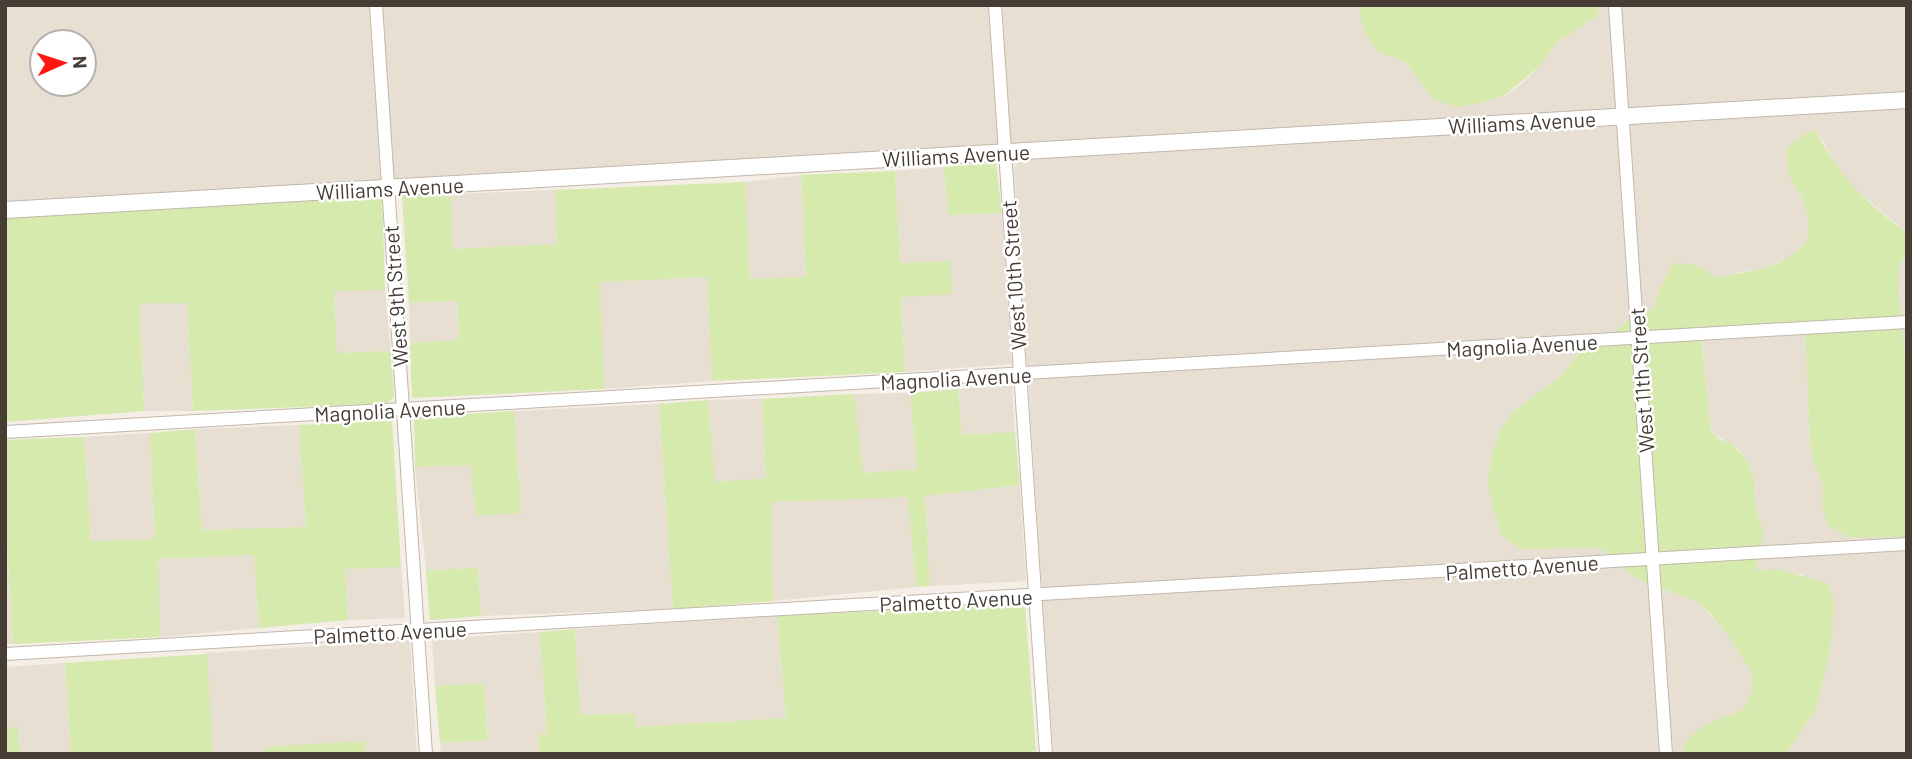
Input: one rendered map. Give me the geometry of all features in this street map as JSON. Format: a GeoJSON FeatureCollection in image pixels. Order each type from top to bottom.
{"type":"FeatureCollection","features":[{"type":"Feature","properties":{"kind":"street","name":"West 9th Street"},"geometry":{"type":"LineString","coordinates":[[376,5],[426,754]]}},
{"type":"Feature","properties":{"kind":"street","name":"West 10th Street"},"geometry":{"type":"LineString","coordinates":[[995,5],[1046,754]]}},
{"type":"Feature","properties":{"kind":"street","name":"West 11th Street"},"geometry":{"type":"LineString","coordinates":[[1615,5],[1666,754]]}},
{"type":"Feature","properties":{"kind":"street","name":"Williams Avenue"},"geometry":{"type":"LineString","coordinates":[[5,210],[1907,100]]}},
{"type":"Feature","properties":{"kind":"street","name":"Magnolia Avenue"},"geometry":{"type":"LineString","coordinates":[[5,432],[1907,322]]}},
{"type":"Feature","properties":{"kind":"street","name":"Palmetto Avenue"},"geometry":{"type":"LineString","coordinates":[[5,654],[1907,544]]}},
{"type":"Feature","properties":{"kind":"shaded area"},"geometry":{"type":"Polygon","coordinates":[[[5,5],[1361,5],[1360,14],[1380,53],[1403,60],[1434,99],[1481,103],[1506,95],[1525,81],[1556,43],[1597,16],[1599,5],[1907,5],[1907,95],[5,204],[5,5]]]}},
{"type":"Feature","properties":{"kind":"shaded area"},"geometry":{"type":"Polygon","coordinates":[[[1907,106],[1907,233],[1850,185],[1835,165],[1817,130],[1788,174],[1801,195],[1808,218],[1807,243],[1787,258],[1764,269],[1717,278],[1696,265],[1660,289],[1654,309],[1632,317],[1599,344],[1581,350],[1560,377],[1514,411],[1520,549],[1601,548],[1664,590],[1697,601],[1728,635],[1751,671],[1752,691],[1744,709],[1723,719],[1682,750],[1682,754],[1053,754],[1014,172],[1014,167],[1022,158],[1907,106]]]}},
{"type":"Feature","properties":{"kind":"shaded area"},"geometry":{"type":"Polygon","coordinates":[[[944,167],[948,215],[1002,213],[1012,364],[905,372],[901,296],[950,261],[900,263],[895,171],[944,167]]]}},
{"type":"Feature","properties":{"kind":"shaded area"},"geometry":{"type":"Polygon","coordinates":[[[801,175],[806,277],[749,279],[745,182],[801,175]]]}},
{"type":"Feature","properties":{"kind":"shaded area"},"geometry":{"type":"Polygon","coordinates":[[[555,190],[557,244],[452,249],[450,194],[555,190]]]}},
{"type":"Feature","properties":{"kind":"shaded area"},"geometry":{"type":"Polygon","coordinates":[[[1907,253],[1907,378],[1898,268],[1907,253]]]}},
{"type":"Feature","properties":{"kind":"shaded area"},"geometry":{"type":"Polygon","coordinates":[[[707,277],[712,381],[604,389],[599,282],[707,277]]]}},
{"type":"Feature","properties":{"kind":"shaded area"},"geometry":{"type":"Polygon","coordinates":[[[334,290],[385,290],[391,351],[337,353],[334,290]]]}},
{"type":"Feature","properties":{"kind":"shaded area"},"geometry":{"type":"Polygon","coordinates":[[[457,301],[459,340],[410,343],[409,303],[457,301]]]}},
{"type":"Feature","properties":{"kind":"shaded area"},"geometry":{"type":"Polygon","coordinates":[[[187,302],[193,411],[144,411],[140,303],[187,302]]]}},
{"type":"Feature","properties":{"kind":"shaded area"},"geometry":{"type":"Polygon","coordinates":[[[1805,329],[1810,444],[1823,485],[1822,506],[1849,537],[1907,537],[1907,754],[1786,754],[1816,708],[1822,683],[1803,575],[1757,571],[1754,478],[1747,460],[1738,449],[1711,432],[1701,335],[1805,329]]]}},
{"type":"Feature","properties":{"kind":"shaded area"},"geometry":{"type":"Polygon","coordinates":[[[1012,385],[1015,432],[962,435],[958,389],[1012,385]]]}},
{"type":"Feature","properties":{"kind":"shaded area"},"geometry":{"type":"Polygon","coordinates":[[[910,393],[917,469],[862,473],[854,394],[910,393]]]}},
{"type":"Feature","properties":{"kind":"shaded area"},"geometry":{"type":"Polygon","coordinates":[[[762,399],[766,479],[714,482],[708,400],[762,399]]]}},
{"type":"Feature","properties":{"kind":"shaded area"},"geometry":{"type":"Polygon","coordinates":[[[659,404],[673,609],[481,616],[478,568],[426,570],[415,467],[471,465],[521,513],[514,411],[659,404]]]}},
{"type":"Feature","properties":{"kind":"shaded area"},"geometry":{"type":"Polygon","coordinates":[[[299,425],[306,527],[202,530],[195,429],[299,425]]]}},
{"type":"Feature","properties":{"kind":"shaded area"},"geometry":{"type":"Polygon","coordinates":[[[150,433],[155,539],[91,541],[84,437],[150,433]]]}},
{"type":"Feature","properties":{"kind":"shaded area"},"geometry":{"type":"Polygon","coordinates":[[[1020,485],[1026,581],[930,586],[925,496],[1020,485]]]}},
{"type":"Feature","properties":{"kind":"shaded area"},"geometry":{"type":"Polygon","coordinates":[[[908,496],[916,587],[773,601],[770,502],[908,496]]]}},
{"type":"Feature","properties":{"kind":"shaded area"},"geometry":{"type":"Polygon","coordinates":[[[5,513],[13,644],[5,644],[5,513]]]}},
{"type":"Feature","properties":{"kind":"shaded area"},"geometry":{"type":"Polygon","coordinates":[[[254,555],[259,628],[160,637],[157,559],[254,555]]]}},
{"type":"Feature","properties":{"kind":"shaded area"},"geometry":{"type":"Polygon","coordinates":[[[401,567],[405,618],[348,620],[345,569],[401,567]]]}},
{"type":"Feature","properties":{"kind":"shaded area"},"geometry":{"type":"Polygon","coordinates":[[[777,616],[786,718],[636,727],[633,713],[580,715],[575,629],[777,616]]]}},
{"type":"Feature","properties":{"kind":"shaded area"},"geometry":{"type":"Polygon","coordinates":[[[540,632],[547,734],[538,735],[539,754],[441,754],[440,743],[488,739],[484,683],[435,686],[432,639],[540,632]]]}},
{"type":"Feature","properties":{"kind":"shaded area"},"geometry":{"type":"Polygon","coordinates":[[[410,640],[417,754],[366,754],[365,741],[265,748],[265,754],[213,754],[206,653],[410,640]]]}},
{"type":"Feature","properties":{"kind":"shaded area"},"geometry":{"type":"Polygon","coordinates":[[[65,663],[71,754],[19,754],[18,728],[5,728],[5,667],[65,663]]]}},
{"type":"Feature","properties":{"kind":"green space"},"geometry":{"type":"Polygon","coordinates":[[[1361,5],[1599,5],[1597,16],[1556,43],[1542,64],[1505,95],[1457,107],[1434,99],[1403,60],[1380,53],[1365,34],[1360,14],[1361,5]]]}},
{"type":"Feature","properties":{"kind":"green space"},"geometry":{"type":"Polygon","coordinates":[[[1816,130],[1833,161],[1854,188],[1907,233],[1907,253],[1898,268],[1898,290],[1907,378],[1907,537],[1849,537],[1829,526],[1822,506],[1823,485],[1810,444],[1805,329],[1701,336],[1711,432],[1721,440],[1731,443],[1747,460],[1754,478],[1755,506],[1763,531],[1757,571],[1777,569],[1829,584],[1834,607],[1829,657],[1816,708],[1786,754],[1682,754],[1690,737],[1698,731],[1744,709],[1752,691],[1751,671],[1728,635],[1697,601],[1633,576],[1601,548],[1520,549],[1501,534],[1493,509],[1488,483],[1491,457],[1499,432],[1514,411],[1560,377],[1581,350],[1599,344],[1632,317],[1654,309],[1673,263],[1696,265],[1717,278],[1768,267],[1807,243],[1808,218],[1801,195],[1788,174],[1786,149],[1805,134],[1816,130]]]}},
{"type":"Feature","properties":{"kind":"green space"},"geometry":{"type":"Polygon","coordinates":[[[996,163],[1002,213],[948,215],[944,167],[996,163]]]}},
{"type":"Feature","properties":{"kind":"green space"},"geometry":{"type":"Polygon","coordinates":[[[895,171],[900,263],[950,261],[952,294],[901,297],[905,372],[712,381],[707,277],[600,282],[604,389],[412,398],[410,343],[459,340],[457,301],[409,303],[402,196],[450,194],[453,249],[557,244],[555,190],[745,182],[750,279],[806,277],[801,175],[895,171]]]}},
{"type":"Feature","properties":{"kind":"green space"},"geometry":{"type":"Polygon","coordinates":[[[382,195],[385,290],[334,291],[337,353],[391,351],[394,397],[386,404],[193,411],[187,303],[140,303],[144,411],[5,422],[5,217],[382,195]]]}},
{"type":"Feature","properties":{"kind":"green space"},"geometry":{"type":"Polygon","coordinates":[[[958,389],[962,435],[1015,432],[1020,485],[925,496],[930,586],[916,587],[908,497],[771,502],[773,601],[673,609],[659,404],[708,400],[715,482],[766,478],[762,399],[854,394],[863,473],[917,469],[910,393],[958,389]]]}},
{"type":"Feature","properties":{"kind":"green space"},"geometry":{"type":"Polygon","coordinates":[[[514,411],[521,513],[476,516],[471,465],[415,467],[414,417],[514,411]]]}},
{"type":"Feature","properties":{"kind":"green space"},"geometry":{"type":"Polygon","coordinates":[[[392,420],[401,567],[345,569],[348,620],[259,628],[254,555],[158,559],[160,637],[13,644],[5,513],[5,440],[84,437],[91,541],[155,539],[150,433],[195,429],[202,530],[306,527],[299,425],[392,420]]]}},
{"type":"Feature","properties":{"kind":"green space"},"geometry":{"type":"Polygon","coordinates":[[[478,568],[481,616],[430,620],[426,570],[478,568]]]}},
{"type":"Feature","properties":{"kind":"green space"},"geometry":{"type":"Polygon","coordinates":[[[1025,604],[1036,751],[1006,754],[539,754],[538,735],[547,734],[540,632],[575,629],[580,715],[634,713],[636,727],[786,718],[777,616],[1025,604]]]}},
{"type":"Feature","properties":{"kind":"green space"},"geometry":{"type":"Polygon","coordinates":[[[207,654],[213,754],[71,754],[65,663],[207,654]]]}},
{"type":"Feature","properties":{"kind":"green space"},"geometry":{"type":"Polygon","coordinates":[[[484,683],[488,740],[440,743],[435,686],[484,683]]]}},
{"type":"Feature","properties":{"kind":"green space"},"geometry":{"type":"Polygon","coordinates":[[[18,727],[19,754],[5,754],[5,728],[18,727]]]}},
{"type":"Feature","properties":{"kind":"green space"},"geometry":{"type":"Polygon","coordinates":[[[365,741],[366,754],[265,754],[265,747],[365,741]]]}}]}
